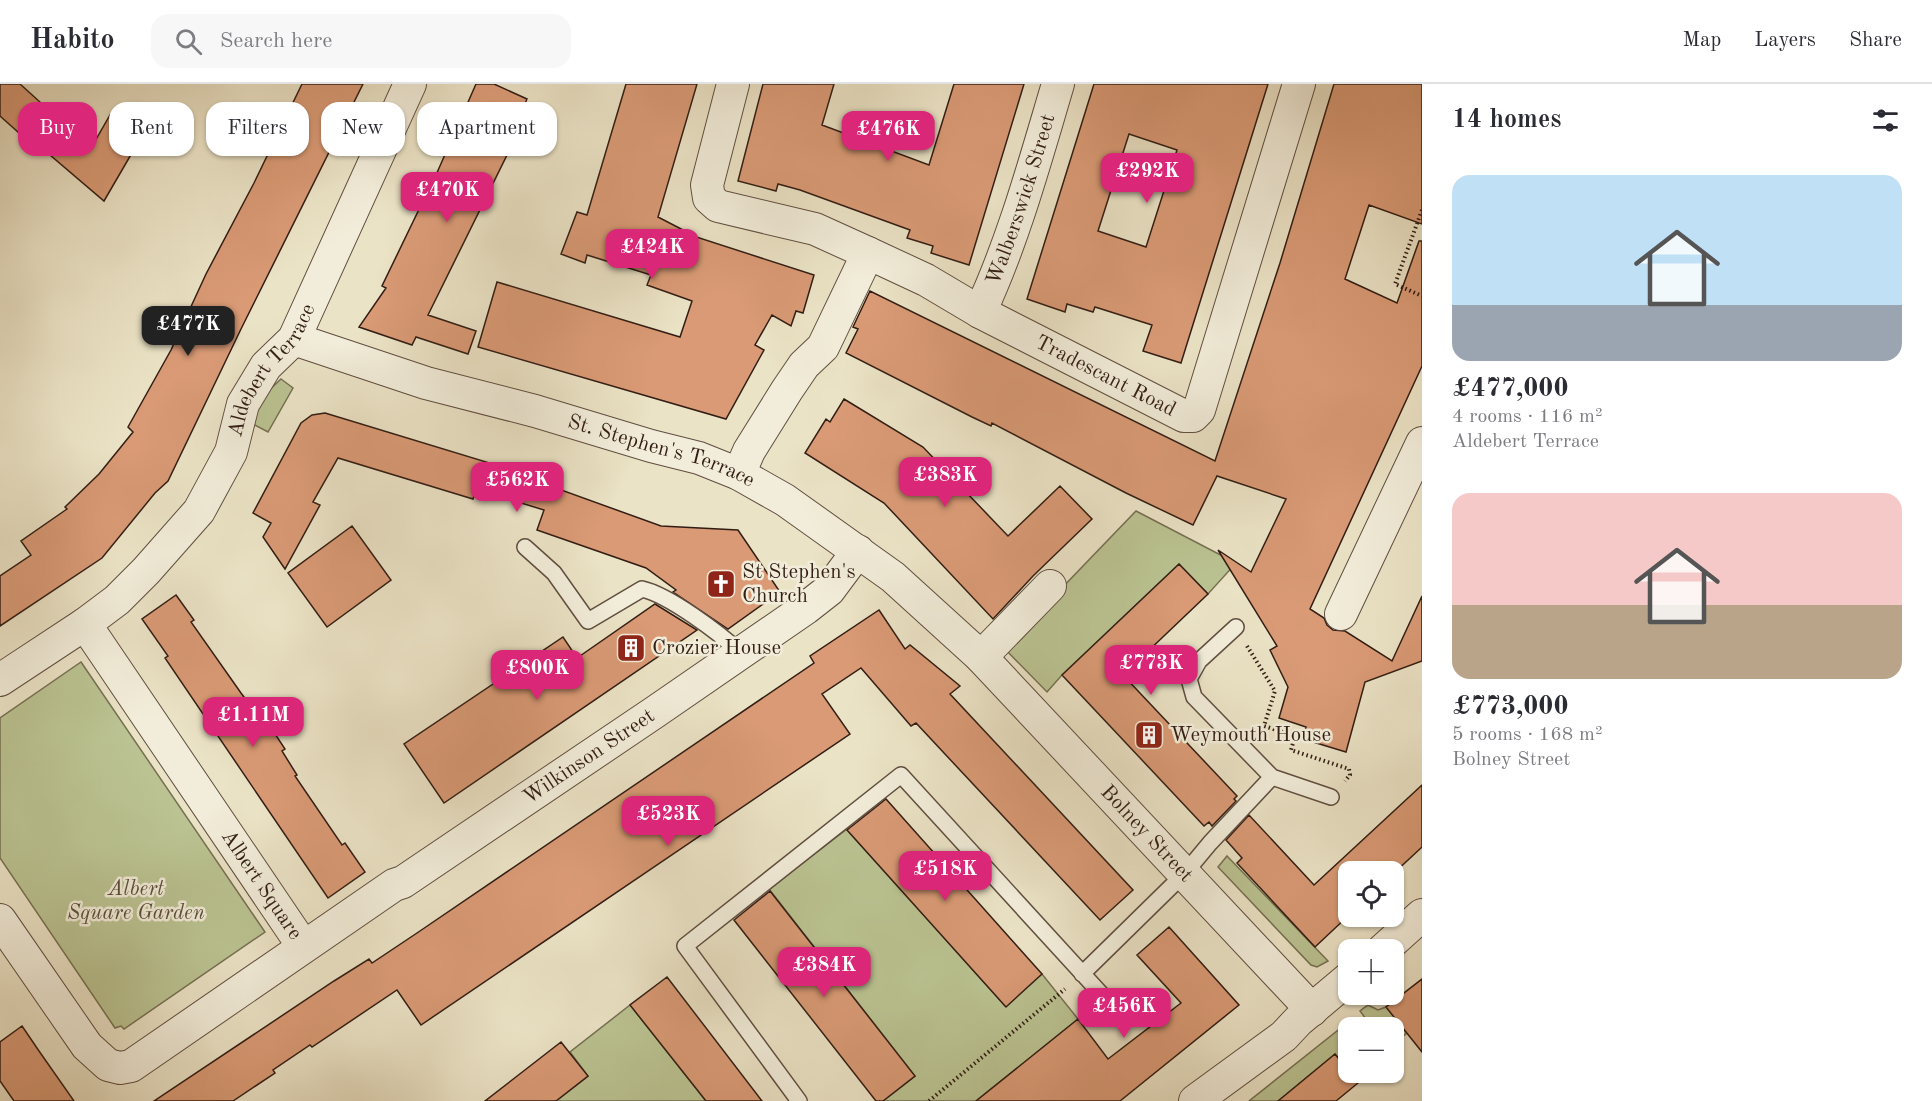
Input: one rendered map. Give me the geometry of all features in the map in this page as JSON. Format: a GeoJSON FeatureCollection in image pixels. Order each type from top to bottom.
{"type":"FeatureCollection","features":[{"type":"Feature","properties":{"kind":"street","name":"Aldebert Terrace"},"geometry":{"type":"LineString","coordinates":[[86,624],[117,600],[200,511],[231,452],[243,404],[266,366],[294,339],[410,84]]}},
{"type":"Feature","properties":{"kind":"street","name":"Tradescant Road"},"geometry":{"type":"LineString","coordinates":[[733,84],[707,184],[709,198],[718,206],[815,229],[926,280],[980,312],[1184,416],[1192,416],[1199,410],[1299,84]]}},
{"type":"Feature","properties":{"kind":"street","name":"Walberswick Street"},"geometry":{"type":"LineString","coordinates":[[980,312],[1004,255],[1058,84]]}},
{"type":"Feature","properties":{"kind":"street"},"geometry":{"type":"LineString","coordinates":[[739,474],[749,452],[787,390],[804,365],[823,346],[868,253]]}},
{"type":"Feature","properties":{"kind":"street","name":"St. Stephen's Terrace"},"geometry":{"type":"LineString","coordinates":[[294,339],[426,383],[535,411],[699,458],[739,474],[785,500],[893,577],[981,657]]}},
{"type":"Feature","properties":{"kind":"street"},"geometry":{"type":"LineString","coordinates":[[1341,614],[1422,443]]}},
{"type":"Feature","properties":{"kind":"street","name":"Wilkinson Street"},"geometry":{"type":"LineString","coordinates":[[303,946],[394,885],[403,882],[646,719],[829,590],[858,551]]}},
{"type":"Feature","properties":{"kind":"street"},"geometry":{"type":"LineString","coordinates":[[981,657],[1050,586]]}},
{"type":"Feature","properties":{"kind":"street"},"geometry":{"type":"LineString","coordinates":[[0,680],[86,624]]}},
{"type":"Feature","properties":{"kind":"street","name":"Albert Square"},"geometry":{"type":"LineString","coordinates":[[0,920],[87,1046],[108,1065],[120,1068],[131,1066],[303,946],[86,624]]}},
{"type":"Feature","properties":{"kind":"street","name":"Bolney Street"},"geometry":{"type":"LineString","coordinates":[[981,657],[1312,1010]]}},
{"type":"Feature","properties":{"kind":"street"},"geometry":{"type":"LineString","coordinates":[[1395,939],[1422,915]]}},
{"type":"Feature","properties":{"kind":"street"},"geometry":{"type":"LineString","coordinates":[[1195,1101],[1284,1036],[1338,988]]}},
{"type":"Feature","properties":{"kind":"lane"},"geometry":{"type":"LineString","coordinates":[[525,547],[554,573],[588,621],[642,589],[655,592],[723,637],[740,652]]}},
{"type":"Feature","properties":{"kind":"lane"},"geometry":{"type":"LineString","coordinates":[[1236,627],[1199,661],[1189,679],[1194,697],[1272,777],[1331,797]]}},
{"type":"Feature","properties":{"kind":"lane"},"geometry":{"type":"LineString","coordinates":[[799,1101],[685,946],[901,775],[1114,1008]]}},
{"type":"Feature","properties":{"kind":"lane"},"geometry":{"type":"LineString","coordinates":[[1082,974],[1185,873],[1272,777]]}},
{"type":"Feature","properties":{"kind":"path"},"geometry":{"type":"LineString","coordinates":[[1422,210],[1395,284],[1422,296]]}},
{"type":"Feature","properties":{"kind":"path"},"geometry":{"type":"LineString","coordinates":[[1236,627],[1275,691],[1264,726],[1295,736],[1291,750],[1349,769],[1350,775],[1331,797]]}},
{"type":"Feature","properties":{"kind":"path"},"geometry":{"type":"LineString","coordinates":[[929,1101],[1082,974]]}},
{"type":"Feature","properties":{"kind":"green space"},"geometry":{"type":"Polygon","coordinates":[[[281,379],[293,388],[268,432],[247,421],[261,398],[281,379]]]}},
{"type":"Feature","properties":{"kind":"green space"},"geometry":{"type":"Polygon","coordinates":[[[1136,511],[1236,563],[1208,594],[1179,564],[1047,692],[1004,648],[1136,511]]]}},
{"type":"Feature","properties":{"kind":"green space","name":"Albert Square Garden"},"geometry":{"type":"Polygon","coordinates":[[[81,662],[265,932],[124,1029],[121,1026],[115,1028],[0,858],[0,718],[81,662]]]}},
{"type":"Feature","properties":{"kind":"green space"},"geometry":{"type":"Polygon","coordinates":[[[847,829],[1005,1006],[1042,974],[1078,1019],[976,1101],[883,1101],[915,1076],[769,889],[847,829]]]}},
{"type":"Feature","properties":{"kind":"green space"},"geometry":{"type":"Polygon","coordinates":[[[1227,856],[1328,961],[1317,967],[1311,965],[1218,867],[1227,856]]]}},
{"type":"Feature","properties":{"kind":"green space"},"geometry":{"type":"Polygon","coordinates":[[[630,1005],[706,1101],[556,1101],[588,1076],[570,1052],[630,1005]]]}},
{"type":"Feature","properties":{"kind":"green space"},"geometry":{"type":"Polygon","coordinates":[[[1368,1005],[1378,1010],[1386,1007],[1394,1017],[1364,1017],[1360,1011],[1368,1005]]]}},
{"type":"Feature","properties":{"kind":"green space"},"geometry":{"type":"Polygon","coordinates":[[[1338,1030],[1338,1058],[1335,1054],[1293,1089],[1302,1101],[1249,1101],[1338,1030]]]}},
{"type":"Feature","properties":{"kind":"building"},"geometry":{"type":"Polygon","coordinates":[[[0,84],[20,84],[40,102],[18,102],[18,132],[0,116],[0,84]]]}},
{"type":"Feature","properties":{"kind":"building"},"geometry":{"type":"Polygon","coordinates":[[[302,84],[363,84],[354,102],[321,102],[321,156],[327,156],[168,481],[155,493],[102,558],[0,626],[0,576],[31,555],[21,541],[67,509],[65,507],[99,474],[133,432],[128,427],[171,350],[206,274],[267,156],[309,156],[309,102],[293,102],[302,84]]]}},
{"type":"Feature","properties":{"kind":"building"},"geometry":{"type":"Polygon","coordinates":[[[476,84],[494,84],[527,99],[526,102],[468,102],[476,84]]]}},
{"type":"Feature","properties":{"kind":"building"},"geometry":{"type":"Polygon","coordinates":[[[626,84],[697,84],[658,217],[687,234],[814,275],[803,313],[796,311],[791,326],[772,315],[755,345],[764,350],[726,419],[478,347],[497,282],[680,337],[692,301],[647,285],[651,275],[587,255],[585,263],[561,254],[577,212],[587,215],[626,84]]]}},
{"type":"Feature","properties":{"kind":"building"},"geometry":{"type":"Polygon","coordinates":[[[763,84],[834,84],[822,125],[929,165],[954,84],[1024,84],[969,265],[931,253],[933,246],[907,238],[910,230],[800,190],[778,184],[776,191],[738,181],[763,84]]]}},
{"type":"Feature","properties":{"kind":"building"},"geometry":{"type":"Polygon","coordinates":[[[1094,84],[1268,84],[1181,363],[1143,351],[1152,325],[1095,307],[1093,312],[1067,304],[1065,312],[1027,299],[1094,84]],[[1129,134],[1098,231],[1146,247],[1177,150],[1129,134]]]}},
{"type":"Feature","properties":{"kind":"building"},"geometry":{"type":"Polygon","coordinates":[[[1334,84],[1422,84],[1422,224],[1369,205],[1345,279],[1397,303],[1419,241],[1422,241],[1422,366],[1310,609],[1324,618],[1333,630],[1345,631],[1392,661],[1422,596],[1422,661],[1365,682],[1346,752],[1303,739],[1306,727],[1279,718],[1288,687],[1270,650],[1277,646],[1218,550],[1251,572],[1286,499],[1217,476],[1193,525],[992,423],[991,426],[972,417],[846,353],[858,329],[853,327],[870,291],[1215,461],[1280,263],[1334,84]]]}},
{"type":"Feature","properties":{"kind":"building"},"geometry":{"type":"Polygon","coordinates":[[[109,117],[109,156],[130,156],[104,201],[51,156],[97,156],[97,138],[109,117]]]}},
{"type":"Feature","properties":{"kind":"building"},"geometry":{"type":"Polygon","coordinates":[[[444,156],[507,156],[428,315],[476,331],[468,354],[416,337],[412,345],[359,327],[386,288],[382,286],[444,156]]]}},
{"type":"Feature","properties":{"kind":"building"},"geometry":{"type":"Polygon","coordinates":[[[844,399],[923,447],[1008,536],[1060,486],[1092,519],[1033,576],[993,619],[884,503],[805,453],[826,419],[830,422],[844,399]]]}},
{"type":"Feature","properties":{"kind":"building"},"geometry":{"type":"Polygon","coordinates":[[[325,413],[542,479],[539,482],[661,526],[738,530],[780,592],[728,629],[673,592],[676,590],[646,568],[537,530],[544,510],[498,496],[497,500],[475,493],[473,499],[338,458],[313,502],[320,505],[285,569],[263,537],[271,523],[253,513],[301,423],[312,415],[325,413]]]}},
{"type":"Feature","properties":{"kind":"building"},"geometry":{"type":"Polygon","coordinates":[[[352,526],[391,580],[327,627],[288,573],[352,526]]]}},
{"type":"Feature","properties":{"kind":"building","name":"Weymouth House"},"geometry":{"type":"Polygon","coordinates":[[[1179,564],[1208,594],[1123,675],[1237,796],[1234,799],[1236,801],[1212,826],[1209,822],[1204,826],[1062,675],[1179,564]]]}},
{"type":"Feature","properties":{"kind":"building"},"geometry":{"type":"Polygon","coordinates":[[[176,595],[194,620],[191,622],[241,693],[258,716],[262,714],[285,749],[282,751],[297,775],[295,776],[342,845],[345,843],[365,872],[328,898],[165,658],[168,656],[142,619],[176,595]]]}},
{"type":"Feature","properties":{"kind":"building"},"geometry":{"type":"Polygon","coordinates":[[[655,604],[697,630],[444,803],[404,744],[563,637],[577,658],[655,604]]]}},
{"type":"Feature","properties":{"kind":"building"},"geometry":{"type":"Polygon","coordinates":[[[879,610],[905,649],[910,645],[960,686],[950,694],[1133,890],[1100,920],[916,723],[911,726],[861,668],[822,694],[850,734],[421,1025],[397,990],[312,1047],[310,1045],[273,1070],[275,1073],[233,1101],[154,1101],[334,981],[369,959],[372,963],[417,933],[814,663],[810,656],[879,610]]]}},
{"type":"Feature","properties":{"kind":"building"},"geometry":{"type":"Polygon","coordinates":[[[1422,785],[1422,847],[1404,864],[1404,861],[1340,861],[1422,785]]]}},
{"type":"Feature","properties":{"kind":"building"},"geometry":{"type":"Polygon","coordinates":[[[886,799],[1042,974],[1006,1007],[847,830],[886,799]]]}},
{"type":"Feature","properties":{"kind":"building"},"geometry":{"type":"Polygon","coordinates":[[[1249,815],[1314,885],[1338,863],[1338,925],[1315,947],[1237,863],[1242,858],[1226,840],[1249,815]]]}},
{"type":"Feature","properties":{"kind":"building"},"geometry":{"type":"Polygon","coordinates":[[[770,891],[915,1076],[883,1101],[876,1101],[734,920],[770,891]]]}},
{"type":"Feature","properties":{"kind":"building"},"geometry":{"type":"Polygon","coordinates":[[[1169,927],[1239,1005],[1120,1101],[976,1101],[1078,1019],[1108,1059],[1181,1003],[1137,955],[1169,927]]]}},
{"type":"Feature","properties":{"kind":"building"},"geometry":{"type":"Polygon","coordinates":[[[667,977],[762,1101],[706,1101],[630,1005],[667,977]]]}},
{"type":"Feature","properties":{"kind":"building"},"geometry":{"type":"Polygon","coordinates":[[[1422,979],[1422,1052],[1404,1030],[1404,1017],[1394,1017],[1386,1007],[1404,1005],[1404,993],[1422,979]]]}},
{"type":"Feature","properties":{"kind":"building"},"geometry":{"type":"Polygon","coordinates":[[[22,1026],[74,1101],[14,1101],[0,1081],[0,1042],[22,1026]]]}},
{"type":"Feature","properties":{"kind":"building"},"geometry":{"type":"Polygon","coordinates":[[[561,1042],[588,1076],[556,1101],[485,1101],[561,1042]]]}},
{"type":"Feature","properties":{"kind":"building"},"geometry":{"type":"Polygon","coordinates":[[[1335,1054],[1338,1058],[1338,1083],[1358,1083],[1336,1101],[1278,1101],[1335,1054]]]}},
{"type":"Feature","properties":{"kind":"place","name":"St Stephen's Church"},"geometry":{"type":"Point","coordinates":[721,584]}},
{"type":"Feature","properties":{"kind":"place","name":"Crozier House"},"geometry":{"type":"Point","coordinates":[631,648]}},
{"type":"Feature","properties":{"kind":"place","name":"Weymouth House"},"geometry":{"type":"Point","coordinates":[1149,735]}}]}
